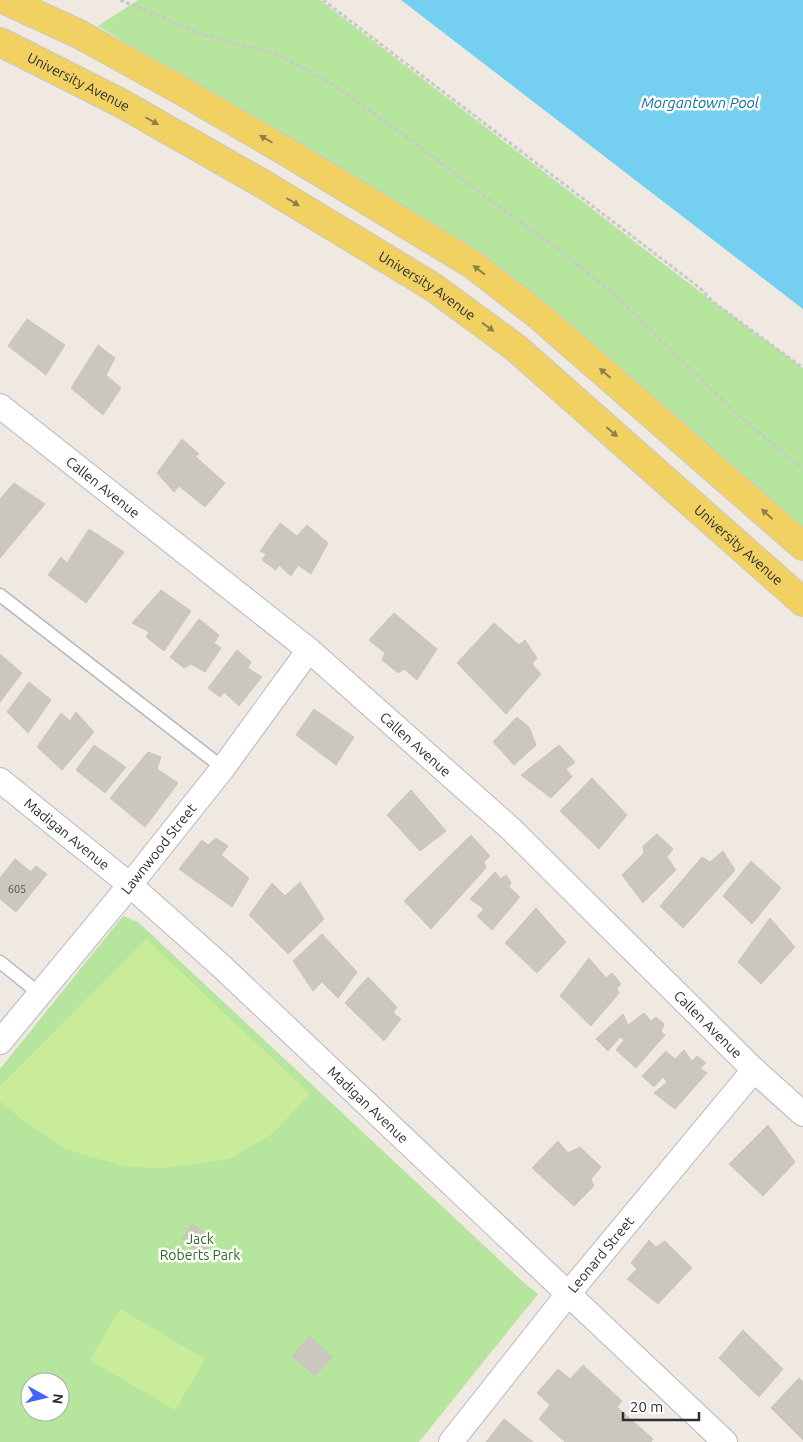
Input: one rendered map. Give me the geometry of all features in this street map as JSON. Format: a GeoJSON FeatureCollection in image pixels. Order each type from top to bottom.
{"type":"FeatureCollection","features":[{"type":"Feature","properties":{"kind":"main road"},"geometry":{"type":"LineString","coordinates":[[4,0],[79,34],[182,91],[472,264],[538,315],[803,546]]}},
{"type":"Feature","properties":{"kind":"main road","name":"University Avenue"},"geometry":{"type":"LineString","coordinates":[[0,42],[127,106],[263,184],[433,287],[516,348],[803,602]]}},
{"type":"Feature","properties":{"kind":"street","name":"Callen Avenue"},"geometry":{"type":"LineString","coordinates":[[0,406],[309,650],[511,829],[754,1070],[803,1114]]}},
{"type":"Feature","properties":{"kind":"street","name":"Lawnwood Street"},"geometry":{"type":"LineString","coordinates":[[0,1042],[130,885],[223,768],[309,650]]}},
{"type":"Feature","properties":{"kind":"street","name":"Madigan Avenue"},"geometry":{"type":"LineString","coordinates":[[0,780],[130,885],[219,964],[725,1442]]}},
{"type":"Feature","properties":{"kind":"street","name":"Leonard Street"},"geometry":{"type":"LineString","coordinates":[[451,1442],[568,1294],[754,1070]]}},
{"type":"Feature","properties":{"kind":"lane"},"geometry":{"type":"LineString","coordinates":[[0,595],[223,768]]}},
{"type":"Feature","properties":{"kind":"lane"},"geometry":{"type":"LineString","coordinates":[[0,962],[40,994]]}},
{"type":"Feature","properties":{"kind":"path"},"geometry":{"type":"LineString","coordinates":[[120,0],[204,35],[277,54],[332,84],[389,124],[612,292],[740,417],[803,469]]}},
{"type":"Feature","properties":{"kind":"path"},"geometry":{"type":"LineString","coordinates":[[323,0],[700,288],[712,301],[803,368]]}},
{"type":"Feature","properties":{"kind":"green space"},"geometry":{"type":"Polygon","coordinates":[[[138,0],[320,0],[712,301],[803,368],[803,546],[475,254],[98,26],[138,0]]]}},
{"type":"Feature","properties":{"kind":"green space","name":"Jack Roberts Park"},"geometry":{"type":"Polygon","coordinates":[[[123,916],[138,922],[538,1294],[419,1442],[0,1442],[0,1069],[123,916]]]}},
{"type":"Feature","properties":{"kind":"green space"},"geometry":{"type":"Polygon","coordinates":[[[146,939],[310,1094],[272,1134],[229,1159],[165,1168],[125,1167],[66,1149],[26,1123],[0,1101],[0,1086],[146,939]]]}},
{"type":"Feature","properties":{"kind":"green space"},"geometry":{"type":"Polygon","coordinates":[[[120,1309],[205,1359],[175,1410],[90,1360],[120,1309]]]}},
{"type":"Feature","properties":{"kind":"water","name":"Morgantown Pool"},"geometry":{"type":"Polygon","coordinates":[[[401,0],[803,0],[803,309],[401,0]]]}},
{"type":"Feature","properties":{"kind":"building"},"geometry":{"type":"Polygon","coordinates":[[[27,319],[65,345],[46,375],[8,346],[27,319]]]}},
{"type":"Feature","properties":{"kind":"building"},"geometry":{"type":"Polygon","coordinates":[[[98,345],[115,358],[106,375],[121,388],[103,415],[71,388],[98,345]]]}},
{"type":"Feature","properties":{"kind":"building"},"geometry":{"type":"Polygon","coordinates":[[[182,439],[199,454],[195,456],[225,483],[205,507],[179,486],[174,492],[157,473],[182,439]]]}},
{"type":"Feature","properties":{"kind":"building"},"geometry":{"type":"Polygon","coordinates":[[[14,483],[45,504],[0,558],[0,499],[14,483]]]}},
{"type":"Feature","properties":{"kind":"building"},"geometry":{"type":"Polygon","coordinates":[[[280,523],[297,536],[307,525],[328,543],[311,574],[298,565],[291,576],[279,565],[276,570],[262,560],[266,554],[260,551],[280,523]]]}},
{"type":"Feature","properties":{"kind":"building"},"geometry":{"type":"Polygon","coordinates":[[[89,529],[124,552],[86,603],[48,575],[61,557],[67,563],[89,529]]]}},
{"type":"Feature","properties":{"kind":"building"},"geometry":{"type":"Polygon","coordinates":[[[161,590],[191,611],[164,651],[146,637],[149,632],[132,623],[161,590]]]}},
{"type":"Feature","properties":{"kind":"building"},"geometry":{"type":"Polygon","coordinates":[[[394,613],[437,649],[417,680],[404,669],[398,673],[382,660],[385,653],[369,640],[394,613]]]}},
{"type":"Feature","properties":{"kind":"building"},"geometry":{"type":"Polygon","coordinates":[[[199,619],[219,635],[214,643],[221,648],[205,672],[191,664],[184,668],[170,657],[199,619]]]}},
{"type":"Feature","properties":{"kind":"building"},"geometry":{"type":"Polygon","coordinates":[[[494,623],[519,645],[525,640],[537,658],[532,664],[541,674],[506,714],[457,663],[494,623]]]}},
{"type":"Feature","properties":{"kind":"building"},"geometry":{"type":"Polygon","coordinates":[[[237,650],[251,662],[248,668],[262,677],[239,706],[224,692],[220,697],[208,688],[237,650]]]}},
{"type":"Feature","properties":{"kind":"building"},"geometry":{"type":"Polygon","coordinates":[[[0,654],[22,673],[0,702],[0,654]]]}},
{"type":"Feature","properties":{"kind":"building"},"geometry":{"type":"Polygon","coordinates":[[[29,682],[51,700],[28,733],[7,712],[29,682]]]}},
{"type":"Feature","properties":{"kind":"building"},"geometry":{"type":"Polygon","coordinates":[[[314,709],[354,737],[336,765],[296,735],[314,709]]]}},
{"type":"Feature","properties":{"kind":"building"},"geometry":{"type":"Polygon","coordinates":[[[76,712],[94,732],[62,770],[37,747],[61,713],[70,721],[76,712]]]}},
{"type":"Feature","properties":{"kind":"building"},"geometry":{"type":"Polygon","coordinates":[[[517,717],[529,727],[536,745],[514,765],[493,742],[517,717]]]}},
{"type":"Feature","properties":{"kind":"building"},"geometry":{"type":"Polygon","coordinates":[[[94,745],[126,767],[105,793],[76,770],[94,745]]]}},
{"type":"Feature","properties":{"kind":"building"},"geometry":{"type":"Polygon","coordinates":[[[559,745],[575,762],[566,769],[572,777],[551,798],[521,775],[559,745]]]}},
{"type":"Feature","properties":{"kind":"building"},"geometry":{"type":"Polygon","coordinates":[[[148,752],[161,757],[157,769],[178,783],[145,827],[110,798],[148,752]]]}},
{"type":"Feature","properties":{"kind":"building"},"geometry":{"type":"Polygon","coordinates":[[[592,778],[627,815],[599,849],[560,811],[592,778]]]}},
{"type":"Feature","properties":{"kind":"building"},"geometry":{"type":"Polygon","coordinates":[[[411,790],[446,831],[420,851],[387,815],[411,790]]]}},
{"type":"Feature","properties":{"kind":"building"},"geometry":{"type":"Polygon","coordinates":[[[657,834],[673,849],[667,857],[676,870],[643,903],[622,875],[644,853],[643,846],[657,834]]]}},
{"type":"Feature","properties":{"kind":"building"},"geometry":{"type":"Polygon","coordinates":[[[471,835],[490,856],[484,862],[486,868],[431,929],[404,901],[471,835]]]}},
{"type":"Feature","properties":{"kind":"building"},"geometry":{"type":"Polygon","coordinates":[[[216,838],[228,846],[221,855],[249,878],[232,907],[179,869],[202,840],[208,845],[216,838]]]}},
{"type":"Feature","properties":{"kind":"building"},"geometry":{"type":"Polygon","coordinates":[[[723,851],[735,870],[683,928],[660,906],[702,857],[710,862],[723,851]]]}},
{"type":"Feature","properties":{"kind":"building"},"geometry":{"type":"Polygon","coordinates":[[[15,859],[31,872],[36,866],[47,874],[16,912],[0,899],[0,878],[15,859]]]}},
{"type":"Feature","properties":{"kind":"building"},"geometry":{"type":"Polygon","coordinates":[[[751,861],[781,888],[752,924],[723,896],[751,861]]]}},
{"type":"Feature","properties":{"kind":"building"},"geometry":{"type":"Polygon","coordinates":[[[495,872],[501,879],[506,875],[511,882],[509,887],[520,897],[492,930],[477,916],[484,909],[470,899],[495,872]]]}},
{"type":"Feature","properties":{"kind":"building"},"geometry":{"type":"Polygon","coordinates":[[[300,882],[324,919],[288,954],[249,915],[272,883],[285,896],[300,882]]]}},
{"type":"Feature","properties":{"kind":"building"},"geometry":{"type":"Polygon","coordinates":[[[536,908],[566,942],[537,973],[505,943],[536,908]]]}},
{"type":"Feature","properties":{"kind":"building"},"geometry":{"type":"Polygon","coordinates":[[[770,918],[795,947],[761,984],[738,962],[770,918]]]}},
{"type":"Feature","properties":{"kind":"building"},"geometry":{"type":"Polygon","coordinates":[[[322,934],[357,972],[338,998],[322,982],[313,991],[293,961],[322,934]]]}},
{"type":"Feature","properties":{"kind":"building"},"geometry":{"type":"Polygon","coordinates":[[[589,958],[606,978],[612,973],[621,984],[617,988],[619,993],[591,1026],[560,996],[589,958]]]}},
{"type":"Feature","properties":{"kind":"building"},"geometry":{"type":"Polygon","coordinates":[[[368,977],[397,1007],[393,1013],[401,1019],[384,1041],[345,1003],[368,977]]]}},
{"type":"Feature","properties":{"kind":"building"},"geometry":{"type":"Polygon","coordinates":[[[644,1013],[651,1021],[656,1017],[664,1024],[661,1032],[665,1035],[636,1068],[616,1050],[624,1040],[620,1037],[608,1051],[596,1039],[623,1014],[628,1025],[644,1013]]]}},
{"type":"Feature","properties":{"kind":"building"},"geometry":{"type":"Polygon","coordinates":[[[684,1050],[692,1061],[697,1056],[706,1063],[700,1068],[707,1073],[675,1109],[654,1093],[667,1082],[663,1077],[654,1087],[642,1076],[666,1051],[675,1059],[684,1050]]]}},
{"type":"Feature","properties":{"kind":"building"},"geometry":{"type":"Polygon","coordinates":[[[768,1125],[795,1162],[763,1196],[729,1164],[768,1125]]]}},
{"type":"Feature","properties":{"kind":"building"},"geometry":{"type":"Polygon","coordinates":[[[558,1141],[568,1153],[580,1147],[601,1167],[591,1179],[594,1186],[574,1206],[532,1168],[558,1141]]]}},
{"type":"Feature","properties":{"kind":"building"},"geometry":{"type":"Polygon","coordinates":[[[193,1224],[213,1240],[201,1254],[182,1238],[193,1224]]]}},
{"type":"Feature","properties":{"kind":"building"},"geometry":{"type":"Polygon","coordinates":[[[649,1240],[656,1247],[665,1241],[692,1268],[658,1304],[627,1279],[637,1269],[631,1263],[649,1240]]]}},
{"type":"Feature","properties":{"kind":"building"},"geometry":{"type":"Polygon","coordinates":[[[743,1330],[783,1369],[759,1397],[719,1358],[743,1330]]]}},
{"type":"Feature","properties":{"kind":"building"},"geometry":{"type":"Polygon","coordinates":[[[310,1336],[332,1357],[315,1376],[292,1356],[310,1336]]]}},
{"type":"Feature","properties":{"kind":"building"},"geometry":{"type":"Polygon","coordinates":[[[583,1365],[622,1401],[617,1407],[653,1439],[651,1442],[565,1442],[539,1419],[550,1405],[537,1393],[558,1369],[570,1379],[583,1365]]]}},
{"type":"Feature","properties":{"kind":"building"},"geometry":{"type":"Polygon","coordinates":[[[799,1378],[803,1382],[803,1440],[771,1408],[799,1378]]]}},
{"type":"Feature","properties":{"kind":"building"},"geometry":{"type":"Polygon","coordinates":[[[504,1419],[533,1442],[486,1442],[504,1419]]]}}]}
